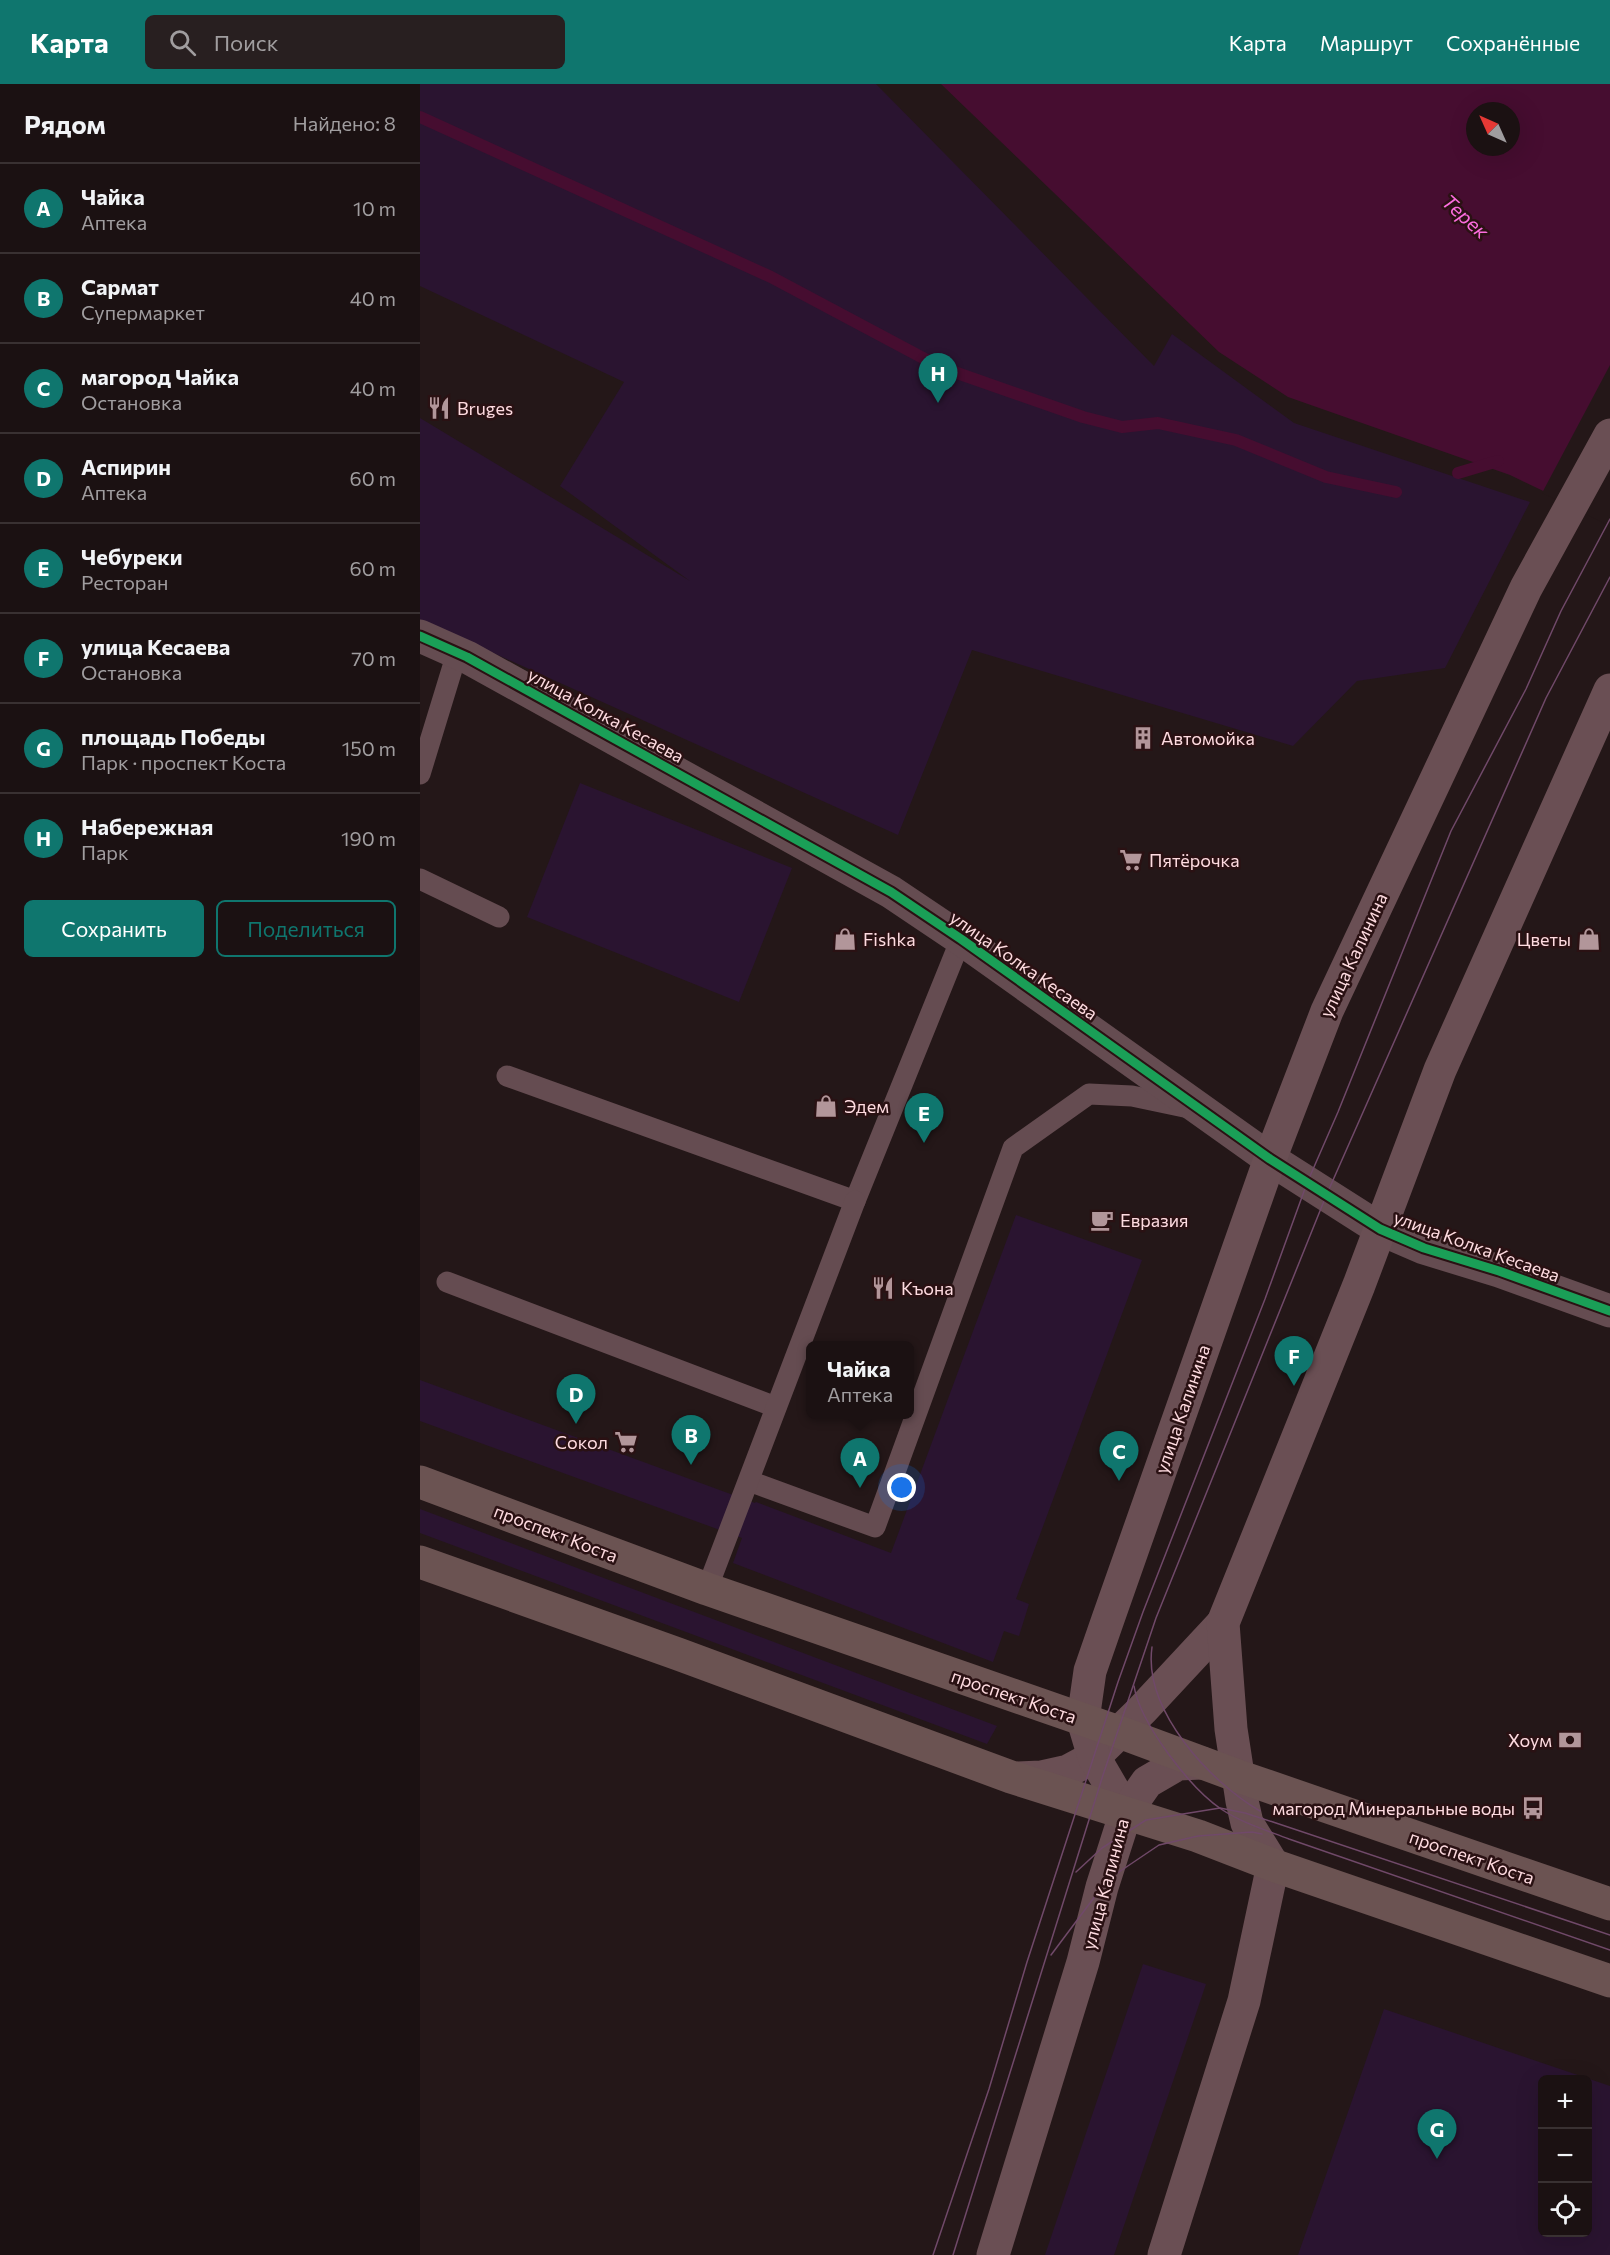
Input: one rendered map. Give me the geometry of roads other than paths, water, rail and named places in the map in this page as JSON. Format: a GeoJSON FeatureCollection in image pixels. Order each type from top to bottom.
{"type":"FeatureCollection","features":[{"type":"Feature","properties":{"kind":"main road","name":"улица Калинина"},"geometry":{"type":"LineString","coordinates":[[993,2255],[1083,1962],[1102,1887],[1126,1812],[1094,1757],[1083,1720],[1090,1671],[1103,1632],[1270,1159],[1327,1011],[1526,588],[1610,435]]}},
{"type":"Feature","properties":{"kind":"main road"},"geometry":{"type":"LineString","coordinates":[[1018,1778],[1041,1777],[1068,1771],[1094,1757],[1223,1623],[1359,1284],[1440,1070],[1610,690]]}},
{"type":"Feature","properties":{"kind":"main road","name":"проспект Коста"},"geometry":{"type":"LineString","coordinates":[[420,1482],[707,1589],[1610,1904]]}},
{"type":"Feature","properties":{"kind":"main road"},"geometry":{"type":"LineString","coordinates":[[420,1562],[1018,1778],[1198,1836],[1273,1866],[1610,1981]]}},
{"type":"Feature","properties":{"kind":"main road"},"geometry":{"type":"LineString","coordinates":[[1164,2255],[1244,2001],[1273,1866],[1247,1823],[1231,1729],[1223,1623]]}},
{"type":"Feature","properties":{"kind":"main road"},"geometry":{"type":"LineString","coordinates":[[1126,1812],[1147,1782],[1178,1764],[1202,1763]]}},
{"type":"Feature","properties":{"kind":"street","name":"улица Колка Кесаева"},"geometry":{"type":"LineString","coordinates":[[420,636],[457,652],[891,892],[961,939],[1270,1159],[1380,1229],[1424,1248],[1499,1271],[1610,1311]]}},
{"type":"Feature","properties":{"kind":"lane"},"geometry":{"type":"LineString","coordinates":[[420,774],[457,652]]}},
{"type":"Feature","properties":{"kind":"lane"},"geometry":{"type":"LineString","coordinates":[[420,879],[499,917]]}},
{"type":"Feature","properties":{"kind":"lane"},"geometry":{"type":"LineString","coordinates":[[707,1589],[855,1201],[961,939]]}},
{"type":"Feature","properties":{"kind":"lane"},"geometry":{"type":"LineString","coordinates":[[507,1076],[855,1201]]}},
{"type":"Feature","properties":{"kind":"lane"},"geometry":{"type":"LineString","coordinates":[[749,1481],[875,1527],[1013,1148],[1089,1094],[1132,1096],[1202,1111]]}},
{"type":"Feature","properties":{"kind":"lane"},"geometry":{"type":"LineString","coordinates":[[447,1282],[776,1407]]}},
{"type":"Feature","properties":{"kind":"water","name":"Терек"},"geometry":{"type":"Polygon","coordinates":[[[941,84],[1610,84],[1610,523],[1510,475],[1288,397],[1219,352],[941,84]]]}},
{"type":"Feature","properties":{"kind":"waterway"},"geometry":{"type":"LineString","coordinates":[[420,117],[771,277],[940,367],[1083,417],[1122,427],[1158,423],[1236,440],[1326,477],[1396,492]]}},
{"type":"Feature","properties":{"kind":"waterway"},"geometry":{"type":"LineString","coordinates":[[1458,473],[1498,461]]}},
{"type":"Feature","properties":{"kind":"tram line"},"geometry":{"type":"LineString","coordinates":[[933,2255],[989,2089],[1027,1962],[1118,1682],[1265,1299],[1307,1183],[1338,1112],[1451,831],[1526,689],[1561,611],[1610,519]]}},
{"type":"Feature","properties":{"kind":"tram line"},"geometry":{"type":"LineString","coordinates":[[953,2255],[1103,1775],[1156,1618],[1326,1196],[1546,698],[1610,577]]}},
{"type":"Feature","properties":{"kind":"tram line"},"geometry":{"type":"LineString","coordinates":[[1152,1647],[1152,1671],[1158,1695],[1169,1719],[1184,1742],[1221,1782],[1260,1811]]}},
{"type":"Feature","properties":{"kind":"tram line"},"geometry":{"type":"LineString","coordinates":[[1134,1686],[1146,1718],[1168,1754],[1195,1786],[1229,1814],[1289,1839],[1610,1950]]}},
{"type":"Feature","properties":{"kind":"tram line"},"geometry":{"type":"LineString","coordinates":[[1076,1872],[1102,1848],[1146,1820],[1220,1808],[1273,1822],[1610,1935]]}},
{"type":"Feature","properties":{"kind":"tram line"},"geometry":{"type":"LineString","coordinates":[[1051,1955],[1102,1887],[1113,1876],[1159,1845],[1198,1836],[1252,1832],[1262,1834]]}},
{"type":"Feature","properties":{"kind":"place","name":"Набережная"},"geometry":{"type":"Point","coordinates":[938,403]}},
{"type":"Feature","properties":{"kind":"place","name":"Bruges"},"geometry":{"type":"Point","coordinates":[439,408]}},
{"type":"Feature","properties":{"kind":"place","name":"Автомойка"},"geometry":{"type":"Point","coordinates":[1143,738]}},
{"type":"Feature","properties":{"kind":"place","name":"Пятёрочка"},"geometry":{"type":"Point","coordinates":[1131,860]}},
{"type":"Feature","properties":{"kind":"place","name":"Fishka"},"geometry":{"type":"Point","coordinates":[845,939]}},
{"type":"Feature","properties":{"kind":"place","name":"Цветы"},"geometry":{"type":"Point","coordinates":[1589,939]}},
{"type":"Feature","properties":{"kind":"place","name":"Эдем"},"geometry":{"type":"Point","coordinates":[826,1106]}},
{"type":"Feature","properties":{"kind":"place","name":"Чебуреки"},"geometry":{"type":"Point","coordinates":[924,1143]}},
{"type":"Feature","properties":{"kind":"place","name":"Евразия"},"geometry":{"type":"Point","coordinates":[1102,1220]}},
{"type":"Feature","properties":{"kind":"place","name":"Къона"},"geometry":{"type":"Point","coordinates":[883,1288]}},
{"type":"Feature","properties":{"kind":"place","name":"улица Кесаева"},"geometry":{"type":"Point","coordinates":[1294,1386]}},
{"type":"Feature","properties":{"kind":"place","name":"Аспирин"},"geometry":{"type":"Point","coordinates":[576,1424]}},
{"type":"Feature","properties":{"kind":"place","name":"Сокол"},"geometry":{"type":"Point","coordinates":[626,1442]}},
{"type":"Feature","properties":{"kind":"place","name":"Сармат"},"geometry":{"type":"Point","coordinates":[691,1465]}},
{"type":"Feature","properties":{"kind":"place","name":"магород Чайка"},"geometry":{"type":"Point","coordinates":[1119,1481]}},
{"type":"Feature","properties":{"kind":"place","name":"Чайка"},"geometry":{"type":"Point","coordinates":[860,1488]}},
{"type":"Feature","properties":{"kind":"place","name":"Хоум"},"geometry":{"type":"Point","coordinates":[1570,1740]}},
{"type":"Feature","properties":{"kind":"place","name":"магород Минеральные воды"},"geometry":{"type":"Point","coordinates":[1533,1808]}},
{"type":"Feature","properties":{"kind":"place","name":"площадь Победы"},"geometry":{"type":"Point","coordinates":[1437,2159]}}]}
